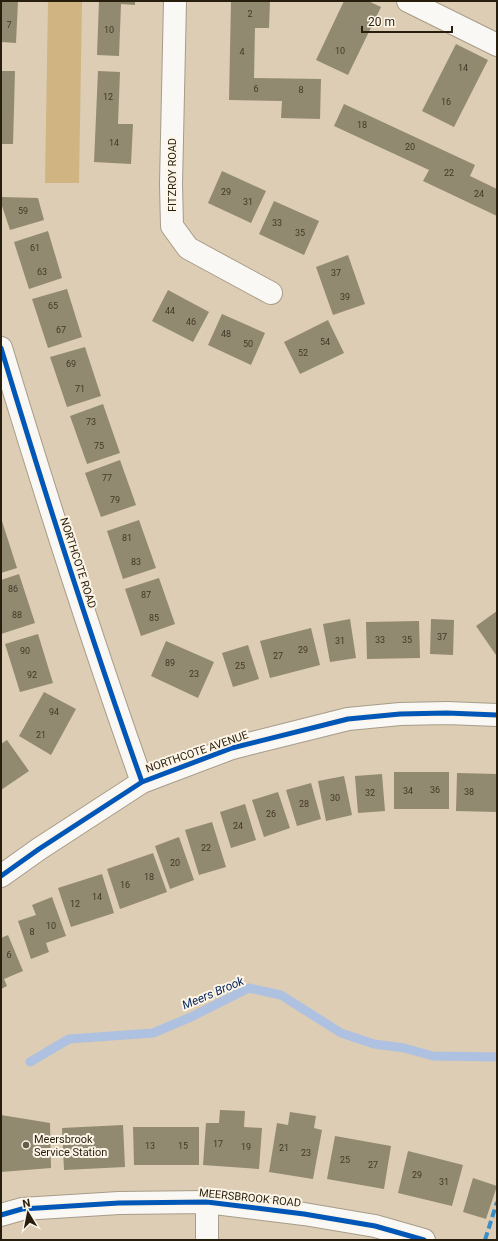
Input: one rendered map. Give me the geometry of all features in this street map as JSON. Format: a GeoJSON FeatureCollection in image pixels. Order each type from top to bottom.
{"type":"FeatureCollection","features":[{"type":"Feature","properties":{"kind":"street","name":"FITZROY ROAD"},"geometry":{"type":"LineString","coordinates":[[175,1],[171,184],[172,226],[188,248],[272,293]]}},
{"type":"Feature","properties":{"kind":"street"},"geometry":{"type":"LineString","coordinates":[[408,1],[497,45]]}},
{"type":"Feature","properties":{"kind":"street","name":"NORTHCOTE ROAD"},"geometry":{"type":"LineString","coordinates":[[1,348],[55,525],[101,665],[142,782]]}},
{"type":"Feature","properties":{"kind":"street","name":"NORTHCOTE AVENUE"},"geometry":{"type":"LineString","coordinates":[[1,876],[39,849],[142,782],[232,748],[348,719],[400,714],[447,713],[497,715]]}},
{"type":"Feature","properties":{"kind":"street"},"geometry":{"type":"LineString","coordinates":[[207,1202],[207,1240]]}},
{"type":"Feature","properties":{"kind":"street","name":"MEERSBROOK ROAD"},"geometry":{"type":"LineString","coordinates":[[1,1216],[22,1210],[119,1203],[207,1202],[304,1214],[375,1226],[424,1240]]}},
{"type":"Feature","properties":{"kind":"shaded area"},"geometry":{"type":"Polygon","coordinates":[[[48,1],[82,1],[79,183],[45,183],[48,1]]]}},
{"type":"Feature","properties":{"kind":"building"},"geometry":{"type":"Polygon","coordinates":[[[1,1],[18,1],[16,43],[1,42],[1,1]]]}},
{"type":"Feature","properties":{"kind":"building"},"geometry":{"type":"Polygon","coordinates":[[[99,1],[135,1],[135,5],[121,4],[119,56],[97,55],[99,1]]]}},
{"type":"Feature","properties":{"kind":"building"},"geometry":{"type":"Polygon","coordinates":[[[231,1],[270,1],[269,28],[255,28],[254,78],[321,79],[320,119],[281,118],[282,101],[229,100],[231,1]]]}},
{"type":"Feature","properties":{"kind":"building"},"geometry":{"type":"Polygon","coordinates":[[[344,1],[368,1],[381,7],[348,75],[316,60],[344,1]]]}},
{"type":"Feature","properties":{"kind":"building"},"geometry":{"type":"Polygon","coordinates":[[[456,44],[488,60],[454,127],[422,111],[456,44]]]}},
{"type":"Feature","properties":{"kind":"building"},"geometry":{"type":"Polygon","coordinates":[[[1,71],[15,71],[13,144],[1,144],[1,71]]]}},
{"type":"Feature","properties":{"kind":"building"},"geometry":{"type":"Polygon","coordinates":[[[98,71],[120,72],[118,124],[133,124],[131,164],[94,162],[98,71]]]}},
{"type":"Feature","properties":{"kind":"building"},"geometry":{"type":"Polygon","coordinates":[[[344,104],[475,165],[470,176],[497,189],[497,216],[423,181],[429,170],[334,126],[344,104]]]}},
{"type":"Feature","properties":{"kind":"building"},"geometry":{"type":"Polygon","coordinates":[[[222,171],[266,191],[251,223],[208,203],[222,171]]]}},
{"type":"Feature","properties":{"kind":"building"},"geometry":{"type":"Polygon","coordinates":[[[1,197],[38,198],[44,220],[10,230],[1,203],[1,197]]]}},
{"type":"Feature","properties":{"kind":"building"},"geometry":{"type":"Polygon","coordinates":[[[274,201],[319,221],[304,255],[259,234],[274,201]]]}},
{"type":"Feature","properties":{"kind":"building"},"geometry":{"type":"Polygon","coordinates":[[[48,231],[62,278],[29,289],[14,242],[48,231]]]}},
{"type":"Feature","properties":{"kind":"building"},"geometry":{"type":"Polygon","coordinates":[[[348,255],[365,304],[333,315],[316,267],[348,255]]]}},
{"type":"Feature","properties":{"kind":"building"},"geometry":{"type":"Polygon","coordinates":[[[67,289],[82,337],[48,348],[32,299],[67,289]]]}},
{"type":"Feature","properties":{"kind":"building"},"geometry":{"type":"Polygon","coordinates":[[[168,290],[209,312],[193,342],[152,321],[168,290]]]}},
{"type":"Feature","properties":{"kind":"building"},"geometry":{"type":"Polygon","coordinates":[[[222,314],[265,333],[251,365],[208,345],[222,314]]]}},
{"type":"Feature","properties":{"kind":"building"},"geometry":{"type":"Polygon","coordinates":[[[328,320],[344,353],[300,374],[284,342],[328,320]]]}},
{"type":"Feature","properties":{"kind":"building"},"geometry":{"type":"Polygon","coordinates":[[[85,347],[101,396],[67,407],[50,357],[85,347]]]}},
{"type":"Feature","properties":{"kind":"building"},"geometry":{"type":"Polygon","coordinates":[[[103,404],[120,453],[87,464],[70,416],[103,404]]]}},
{"type":"Feature","properties":{"kind":"building"},"geometry":{"type":"Polygon","coordinates":[[[120,460],[136,505],[101,517],[85,473],[120,460]]]}},
{"type":"Feature","properties":{"kind":"building"},"geometry":{"type":"Polygon","coordinates":[[[1,518],[17,568],[1,573],[1,518]]]}},
{"type":"Feature","properties":{"kind":"building"},"geometry":{"type":"Polygon","coordinates":[[[139,520],[156,568],[123,579],[107,531],[139,520]]]}},
{"type":"Feature","properties":{"kind":"building"},"geometry":{"type":"Polygon","coordinates":[[[19,574],[35,623],[1,634],[1,580],[19,574]]]}},
{"type":"Feature","properties":{"kind":"building"},"geometry":{"type":"Polygon","coordinates":[[[159,578],[175,624],[141,636],[125,589],[159,578]]]}},
{"type":"Feature","properties":{"kind":"building"},"geometry":{"type":"Polygon","coordinates":[[[497,611],[497,654],[496,655],[476,626],[497,611]]]}},
{"type":"Feature","properties":{"kind":"building"},"geometry":{"type":"Polygon","coordinates":[[[350,619],[356,658],[330,662],[323,624],[350,619]]]}},
{"type":"Feature","properties":{"kind":"building"},"geometry":{"type":"Polygon","coordinates":[[[431,619],[454,620],[453,655],[430,654],[431,619]]]}},
{"type":"Feature","properties":{"kind":"building"},"geometry":{"type":"Polygon","coordinates":[[[419,621],[420,658],[367,659],[366,622],[419,621]]]}},
{"type":"Feature","properties":{"kind":"building"},"geometry":{"type":"Polygon","coordinates":[[[311,628],[320,665],[270,678],[260,641],[311,628]]]}},
{"type":"Feature","properties":{"kind":"building"},"geometry":{"type":"Polygon","coordinates":[[[38,634],[53,683],[20,692],[5,644],[38,634]]]}},
{"type":"Feature","properties":{"kind":"building"},"geometry":{"type":"Polygon","coordinates":[[[166,641],[214,662],[198,698],[151,676],[166,641]]]}},
{"type":"Feature","properties":{"kind":"building"},"geometry":{"type":"Polygon","coordinates":[[[248,645],[259,679],[233,687],[222,653],[248,645]]]}},
{"type":"Feature","properties":{"kind":"building"},"geometry":{"type":"Polygon","coordinates":[[[44,692],[76,709],[51,755],[19,736],[44,692]]]}},
{"type":"Feature","properties":{"kind":"building"},"geometry":{"type":"Polygon","coordinates":[[[7,740],[29,771],[1,790],[1,744],[7,740]]]}},
{"type":"Feature","properties":{"kind":"building"},"geometry":{"type":"Polygon","coordinates":[[[394,772],[449,772],[449,809],[394,809],[394,772]]]}},
{"type":"Feature","properties":{"kind":"building"},"geometry":{"type":"Polygon","coordinates":[[[457,773],[497,774],[497,812],[456,811],[457,773]]]}},
{"type":"Feature","properties":{"kind":"building"},"geometry":{"type":"Polygon","coordinates":[[[382,774],[385,811],[358,813],[355,776],[382,774]]]}},
{"type":"Feature","properties":{"kind":"building"},"geometry":{"type":"Polygon","coordinates":[[[344,776],[352,815],[326,821],[318,781],[344,776]]]}},
{"type":"Feature","properties":{"kind":"building"},"geometry":{"type":"Polygon","coordinates":[[[311,783],[321,819],[297,826],[286,790],[311,783]]]}},
{"type":"Feature","properties":{"kind":"building"},"geometry":{"type":"Polygon","coordinates":[[[278,792],[290,828],[264,837],[252,800],[278,792]]]}},
{"type":"Feature","properties":{"kind":"building"},"geometry":{"type":"Polygon","coordinates":[[[245,804],[256,840],[231,848],[220,812],[245,804]]]}},
{"type":"Feature","properties":{"kind":"building"},"geometry":{"type":"Polygon","coordinates":[[[212,822],[226,867],[199,875],[185,830],[212,822]]]}},
{"type":"Feature","properties":{"kind":"building"},"geometry":{"type":"Polygon","coordinates":[[[179,837],[194,880],[170,889],[155,846],[179,837]]]}},
{"type":"Feature","properties":{"kind":"building"},"geometry":{"type":"Polygon","coordinates":[[[153,853],[167,892],[120,909],[107,869],[153,853]]]}},
{"type":"Feature","properties":{"kind":"building"},"geometry":{"type":"Polygon","coordinates":[[[102,874],[114,913],[71,927],[58,888],[102,874]]]}},
{"type":"Feature","properties":{"kind":"building"},"geometry":{"type":"Polygon","coordinates":[[[52,897],[66,936],[46,943],[49,952],[31,959],[18,921],[36,915],[32,905],[52,897]]]}},
{"type":"Feature","properties":{"kind":"building"},"geometry":{"type":"Polygon","coordinates":[[[8,935],[23,971],[4,979],[7,986],[1,989],[1,938],[8,935]]]}},
{"type":"Feature","properties":{"kind":"building"},"geometry":{"type":"Polygon","coordinates":[[[220,1110],[245,1111],[244,1127],[262,1128],[259,1169],[203,1165],[206,1123],[219,1123],[220,1110]]]}},
{"type":"Feature","properties":{"kind":"building"},"geometry":{"type":"Polygon","coordinates":[[[290,1112],[316,1116],[314,1128],[322,1130],[313,1179],[269,1172],[277,1123],[288,1125],[290,1112]]]}},
{"type":"Feature","properties":{"kind":"building","name":"Meersbrook Service Station"},"geometry":{"type":"Polygon","coordinates":[[[1,1115],[50,1123],[51,1168],[1,1172],[1,1115]]]}},
{"type":"Feature","properties":{"kind":"building"},"geometry":{"type":"Polygon","coordinates":[[[123,1125],[125,1167],[64,1170],[62,1128],[123,1125]]]}},
{"type":"Feature","properties":{"kind":"building"},"geometry":{"type":"Polygon","coordinates":[[[133,1127],[199,1127],[199,1165],[134,1165],[133,1127]]]}},
{"type":"Feature","properties":{"kind":"building"},"geometry":{"type":"Polygon","coordinates":[[[335,1136],[391,1146],[384,1189],[327,1179],[335,1136]]]}},
{"type":"Feature","properties":{"kind":"building"},"geometry":{"type":"Polygon","coordinates":[[[408,1151],[463,1165],[452,1206],[398,1193],[408,1151]]]}},
{"type":"Feature","properties":{"kind":"building"},"geometry":{"type":"Polygon","coordinates":[[[473,1178],[497,1186],[486,1219],[463,1212],[473,1178]]]}},
{"type":"Feature","properties":{"kind":"waterway","name":"Meers Brook"},"geometry":{"type":"LineString","coordinates":[[30,1062],[69,1039],[153,1033],[191,1017],[249,988],[281,995],[341,1033],[374,1044],[404,1048],[433,1056],[497,1057]]}},
{"type":"Feature","properties":{"kind":"marked path"},"geometry":{"type":"LineString","coordinates":[[485,1240],[497,1202]]}},
{"type":"Feature","properties":{"kind":"cycle path"},"geometry":{"type":"LineString","coordinates":[[1,348],[69,566],[142,782]]}},
{"type":"Feature","properties":{"kind":"cycle path"},"geometry":{"type":"LineString","coordinates":[[1,876],[39,849],[142,782],[232,748],[348,719],[400,714],[447,713],[497,715]]}},
{"type":"Feature","properties":{"kind":"cycle path"},"geometry":{"type":"LineString","coordinates":[[1,1215],[22,1209],[119,1203],[207,1202],[304,1214],[375,1226],[424,1240]]}},
{"type":"Feature","properties":{"kind":"place","name":"Meersbrook Service Station"},"geometry":{"type":"Point","coordinates":[26,1145]}}]}
